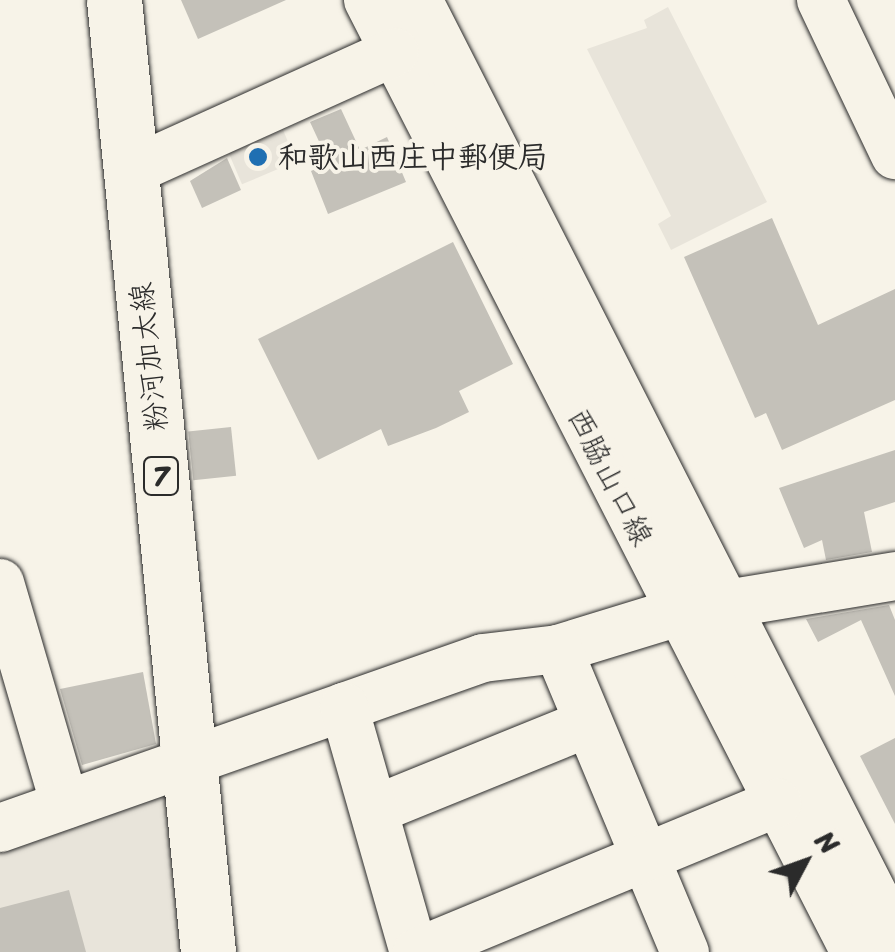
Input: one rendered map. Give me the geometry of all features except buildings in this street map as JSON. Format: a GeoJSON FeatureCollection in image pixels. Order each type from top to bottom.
{"type":"FeatureCollection","features":[{"type":"Feature","properties":{"kind":"main road","name":"粉河加太線"},"geometry":{"type":"LineString","coordinates":[[114,0],[208,952]]}},
{"type":"Feature","properties":{"kind":"street","name":"西脇山口線"},"geometry":{"type":"LineString","coordinates":[[368,0],[855,952]]}},
{"type":"Feature","properties":{"kind":"street","name":"西脇山口線"},"geometry":{"type":"LineString","coordinates":[[418,0],[895,937]]}},
{"type":"Feature","properties":{"kind":"street"},"geometry":{"type":"LineString","coordinates":[[821,0],[895,156]]}},
{"type":"Feature","properties":{"kind":"street"},"geometry":{"type":"LineString","coordinates":[[131,171],[394,52]]}},
{"type":"Feature","properties":{"kind":"street"},"geometry":{"type":"LineString","coordinates":[[0,828],[189,756],[483,658],[558,649],[678,612],[895,576]]}},
{"type":"Feature","properties":{"kind":"street"},"geometry":{"type":"LineString","coordinates":[[0,583],[66,805]]}},
{"type":"Feature","properties":{"kind":"street"},"geometry":{"type":"LineString","coordinates":[[558,649],[685,952]]}},
{"type":"Feature","properties":{"kind":"street"},"geometry":{"type":"LineString","coordinates":[[344,707],[416,952],[778,802]]}},
{"type":"Feature","properties":{"kind":"street"},"geometry":{"type":"LineString","coordinates":[[374,810],[588,722]]}},
{"type":"Feature","properties":{"kind":"shaded area"},"geometry":{"type":"Polygon","coordinates":[[[668,7],[767,202],[671,250],[658,224],[671,216],[587,49],[647,28],[644,20],[668,7]]]}},
{"type":"Feature","properties":{"kind":"shaded area"},"geometry":{"type":"Polygon","coordinates":[[[283,130],[296,161],[242,184],[229,153],[283,130]]]}},
{"type":"Feature","properties":{"kind":"shaded area"},"geometry":{"type":"Polygon","coordinates":[[[143,785],[167,798],[184,952],[0,952],[0,838],[143,785]]]}},
{"type":"Feature","properties":{"kind":"place","name":"和歌山西庄中郵便局"},"geometry":{"type":"Point","coordinates":[258,157]}}]}
